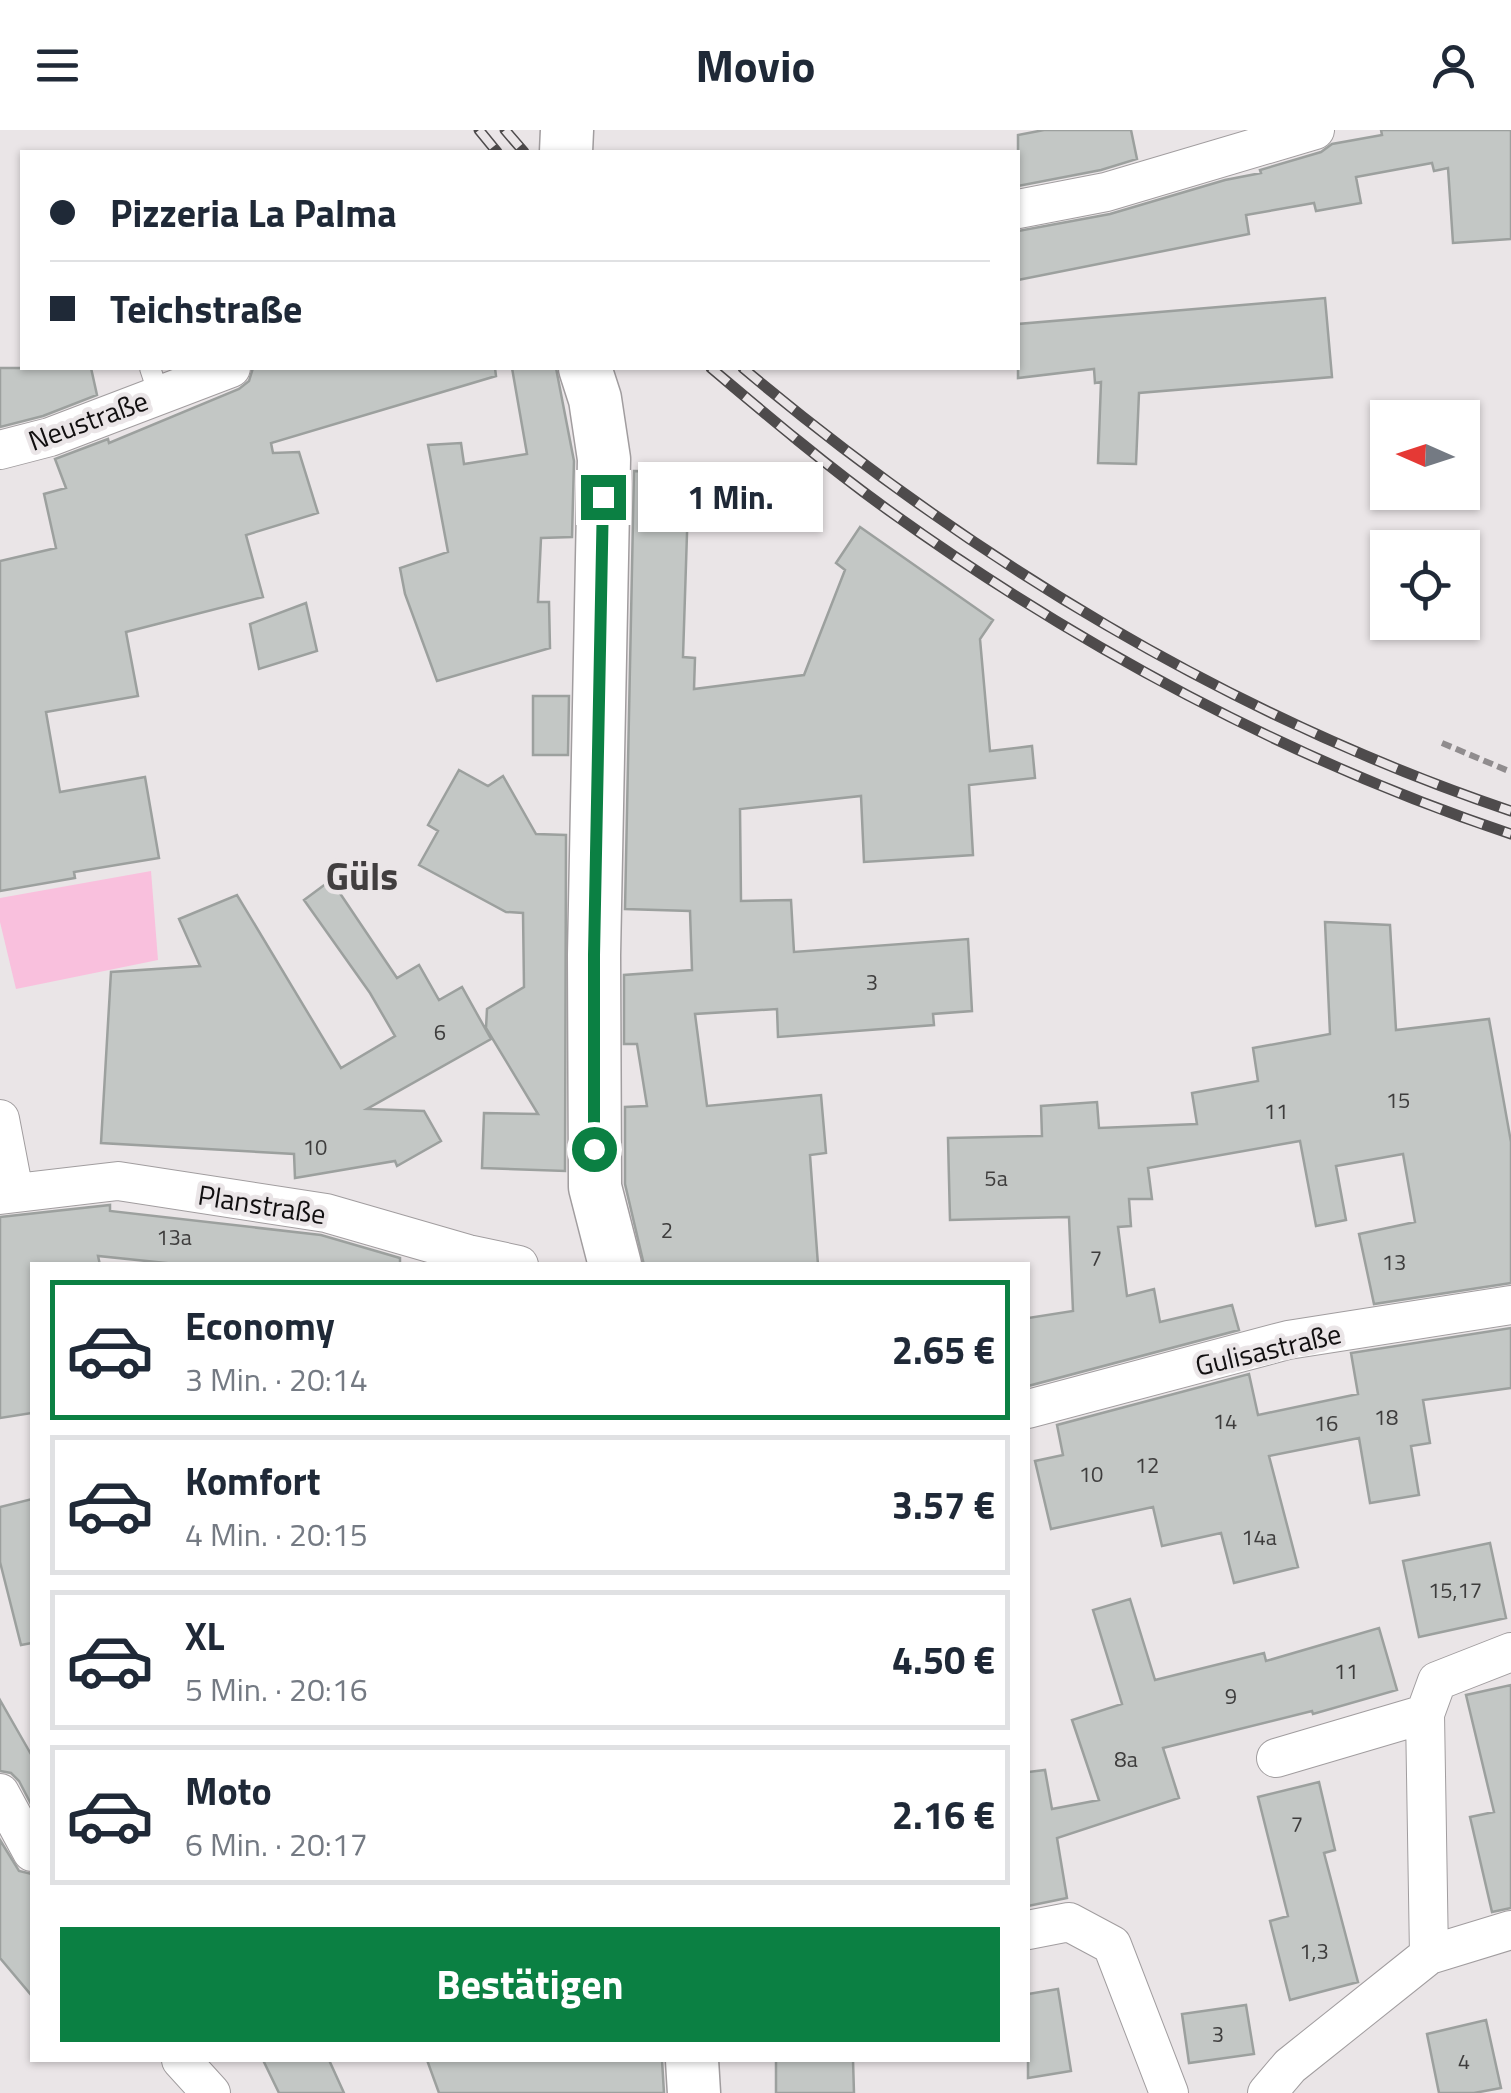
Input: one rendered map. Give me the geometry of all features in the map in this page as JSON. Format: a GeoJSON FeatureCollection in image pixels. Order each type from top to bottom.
{"type":"FeatureCollection","features":[{"type":"Feature","properties":{"kind":"street"},"geometry":{"type":"LineString","coordinates":[[1020,209],[1106,192],[1315,130]]}},
{"type":"Feature","properties":{"kind":"street","name":"Neustraße"},"geometry":{"type":"LineString","coordinates":[[0,450],[50,436],[155,381],[219,370]]}},
{"type":"Feature","properties":{"kind":"street"},"geometry":{"type":"LineString","coordinates":[[586,370],[595,399],[604,459],[594,935],[594,1188],[614,1262]]}},
{"type":"Feature","properties":{"kind":"street"},"geometry":{"type":"LineString","coordinates":[[0,1119],[7,1193]]}},
{"type":"Feature","properties":{"kind":"street","name":"Planstraße"},"geometry":{"type":"LineString","coordinates":[[7,1193],[118,1180],[326,1213],[466,1259],[492,1262]]}},
{"type":"Feature","properties":{"kind":"street","name":"Gulisastraße"},"geometry":{"type":"LineString","coordinates":[[1030,1408],[1288,1340],[1511,1305]]}},
{"type":"Feature","properties":{"kind":"street"},"geometry":{"type":"LineString","coordinates":[[1429,1955],[1425,1714],[1437,1681],[1511,1652]]}},
{"type":"Feature","properties":{"kind":"street"},"geometry":{"type":"LineString","coordinates":[[1276,1758],[1425,1714]]}},
{"type":"Feature","properties":{"kind":"street"},"geometry":{"type":"LineString","coordinates":[[0,1794],[30,1848]]}},
{"type":"Feature","properties":{"kind":"street"},"geometry":{"type":"LineString","coordinates":[[1030,1930],[1069,1922],[1112,1945],[1169,2093]]}},
{"type":"Feature","properties":{"kind":"street"},"geometry":{"type":"LineString","coordinates":[[1266,2093],[1290,2066],[1429,1955],[1511,1930]]}},
{"type":"Feature","properties":{"kind":"street"},"geometry":{"type":"LineString","coordinates":[[183,2062],[212,2093]]}},
{"type":"Feature","properties":{"kind":"street"},"geometry":{"type":"LineString","coordinates":[[692,2062],[694,2093]]}},
{"type":"Feature","properties":{"kind":"path"},"geometry":{"type":"LineString","coordinates":[[1442,744],[1511,772]]}},
{"type":"Feature","properties":{"kind":"shaded area"},"geometry":{"type":"Polygon","coordinates":[[[151,871],[158,960],[16,989],[0,922],[0,898],[151,871]]]}},
{"type":"Feature","properties":{"kind":"building"},"geometry":{"type":"Polygon","coordinates":[[[1044,130],[1131,130],[1137,159],[1020,186],[1018,135],[1044,130]]]}},
{"type":"Feature","properties":{"kind":"building"},"geometry":{"type":"Polygon","coordinates":[[[1381,130],[1511,130],[1511,239],[1453,243],[1448,168],[1434,171],[1432,163],[1356,177],[1361,203],[1316,211],[1314,203],[1246,215],[1249,234],[1020,280],[1020,231],[1110,214],[1261,173],[1260,170],[1321,152],[1332,144],[1382,135],[1381,130]]]}},
{"type":"Feature","properties":{"kind":"building"},"geometry":{"type":"Polygon","coordinates":[[[1325,298],[1332,377],[1139,393],[1136,464],[1098,463],[1101,382],[1095,383],[1094,369],[1018,378],[1020,324],[1325,298]]]}},
{"type":"Feature","properties":{"kind":"building"},"geometry":{"type":"Polygon","coordinates":[[[0,368],[91,370],[97,395],[43,416],[0,427],[0,368]]]}},
{"type":"Feature","properties":{"kind":"building"},"geometry":{"type":"Polygon","coordinates":[[[252,370],[495,370],[496,376],[271,443],[273,453],[299,452],[318,513],[246,535],[263,597],[126,632],[138,696],[46,712],[60,792],[145,777],[159,858],[74,872],[75,878],[0,891],[0,561],[56,548],[44,494],[66,488],[55,459],[108,439],[109,443],[239,389],[249,381],[252,370]]]}},
{"type":"Feature","properties":{"kind":"building"},"geometry":{"type":"Polygon","coordinates":[[[512,370],[556,370],[574,461],[572,537],[541,538],[538,602],[549,602],[550,648],[437,681],[405,594],[400,568],[448,552],[428,445],[461,443],[464,464],[527,454],[512,370]]]}},
{"type":"Feature","properties":{"kind":"building"},"geometry":{"type":"Polygon","coordinates":[[[634,471],[689,472],[683,657],[695,658],[694,689],[804,675],[845,570],[836,563],[860,527],[993,620],[980,639],[990,751],[1032,746],[1035,778],[969,785],[973,855],[864,862],[861,796],[740,809],[741,901],[791,900],[794,952],[968,939],[972,1011],[933,1014],[934,1025],[778,1037],[777,1009],[695,1014],[707,1106],[821,1095],[826,1153],[810,1155],[818,1262],[643,1262],[625,1184],[625,1107],[647,1106],[637,1044],[624,1044],[624,975],[692,970],[690,911],[625,909],[634,471]]]}},
{"type":"Feature","properties":{"kind":"building"},"geometry":{"type":"Polygon","coordinates":[[[306,603],[317,651],[259,669],[250,624],[306,603]]]}},
{"type":"Feature","properties":{"kind":"building"},"geometry":{"type":"Polygon","coordinates":[[[533,696],[569,696],[568,755],[533,755],[533,696]]]}},
{"type":"Feature","properties":{"kind":"building"},"geometry":{"type":"Polygon","coordinates":[[[459,770],[488,786],[503,776],[536,834],[566,835],[565,1171],[482,1168],[484,1113],[538,1114],[486,1028],[487,1009],[524,987],[523,913],[506,912],[419,865],[438,831],[428,825],[459,770]]]}},
{"type":"Feature","properties":{"kind":"building"},"geometry":{"type":"Polygon","coordinates":[[[331,880],[397,978],[419,965],[439,1000],[462,987],[491,1039],[367,1109],[424,1111],[441,1141],[397,1166],[395,1161],[295,1178],[294,1154],[101,1143],[111,972],[200,966],[179,919],[237,895],[341,1068],[395,1036],[370,993],[304,900],[331,880]]]}},
{"type":"Feature","properties":{"kind":"building"},"geometry":{"type":"Polygon","coordinates":[[[1325,922],[1390,925],[1396,1030],[1489,1019],[1511,1142],[1511,1283],[1374,1304],[1359,1234],[1415,1222],[1403,1154],[1336,1166],[1346,1220],[1316,1226],[1300,1141],[1148,1168],[1152,1199],[1129,1199],[1131,1226],[1118,1227],[1127,1296],[1154,1289],[1160,1322],[1232,1305],[1239,1330],[1030,1385],[1030,1318],[1073,1311],[1069,1217],[950,1220],[948,1138],[1042,1136],[1041,1106],[1097,1102],[1099,1128],[1197,1124],[1192,1093],[1258,1081],[1253,1048],[1330,1034],[1325,922]]]}},
{"type":"Feature","properties":{"kind":"building"},"geometry":{"type":"Polygon","coordinates":[[[110,1205],[110,1211],[321,1235],[400,1258],[400,1262],[156,1262],[98,1256],[99,1262],[30,1262],[30,1413],[0,1418],[0,1217],[110,1205]]]}},
{"type":"Feature","properties":{"kind":"building"},"geometry":{"type":"Polygon","coordinates":[[[1511,1328],[1511,1388],[1423,1400],[1430,1443],[1411,1446],[1419,1495],[1370,1503],[1359,1438],[1269,1456],[1298,1567],[1234,1583],[1221,1533],[1162,1546],[1153,1507],[1051,1529],[1035,1461],[1063,1455],[1057,1425],[1249,1374],[1258,1415],[1358,1394],[1351,1353],[1511,1328]]]}},
{"type":"Feature","properties":{"kind":"building"},"geometry":{"type":"Polygon","coordinates":[[[30,1500],[30,1643],[21,1645],[0,1562],[0,1507],[30,1500]]]}},
{"type":"Feature","properties":{"kind":"building"},"geometry":{"type":"Polygon","coordinates":[[[1490,1543],[1506,1618],[1419,1637],[1403,1561],[1490,1543]]]}},
{"type":"Feature","properties":{"kind":"building"},"geometry":{"type":"Polygon","coordinates":[[[1130,1599],[1155,1680],[1264,1653],[1266,1661],[1379,1628],[1397,1690],[1313,1714],[1312,1711],[1163,1748],[1179,1798],[1057,1838],[1067,1898],[1030,1906],[1030,1772],[1045,1770],[1052,1809],[1099,1800],[1072,1720],[1122,1704],[1093,1610],[1130,1599]]]}},
{"type":"Feature","properties":{"kind":"building"},"geometry":{"type":"Polygon","coordinates":[[[1511,1685],[1511,1908],[1492,1912],[1470,1817],[1494,1812],[1466,1695],[1511,1685]]]}},
{"type":"Feature","properties":{"kind":"building"},"geometry":{"type":"Polygon","coordinates":[[[0,1700],[30,1752],[30,1802],[19,1781],[11,1773],[0,1771],[0,1700]]]}},
{"type":"Feature","properties":{"kind":"building"},"geometry":{"type":"Polygon","coordinates":[[[1319,1782],[1335,1850],[1324,1853],[1358,1982],[1290,2000],[1270,1921],[1288,1916],[1258,1797],[1319,1782]]]}},
{"type":"Feature","properties":{"kind":"building"},"geometry":{"type":"Polygon","coordinates":[[[0,1840],[19,1871],[30,1874],[30,1994],[0,1958],[0,1840]]]}},
{"type":"Feature","properties":{"kind":"building"},"geometry":{"type":"Polygon","coordinates":[[[1058,1989],[1071,2071],[1028,2078],[1030,1994],[1058,1989]]]}},
{"type":"Feature","properties":{"kind":"building"},"geometry":{"type":"Polygon","coordinates":[[[1246,2005],[1254,2054],[1189,2063],[1182,2014],[1246,2005]]]}},
{"type":"Feature","properties":{"kind":"building"},"geometry":{"type":"Polygon","coordinates":[[[1486,2020],[1501,2088],[1439,2093],[1427,2034],[1486,2020]]]}},
{"type":"Feature","properties":{"kind":"building"},"geometry":{"type":"Polygon","coordinates":[[[264,2062],[330,2062],[344,2093],[279,2093],[264,2062]]]}},
{"type":"Feature","properties":{"kind":"building"},"geometry":{"type":"Polygon","coordinates":[[[428,2062],[662,2062],[664,2093],[439,2093],[428,2062]]]}},
{"type":"Feature","properties":{"kind":"building"},"geometry":{"type":"Polygon","coordinates":[[[776,2062],[853,2062],[854,2093],[776,2093],[776,2062]]]}},
{"type":"Feature","properties":{"kind":"railway"},"geometry":{"type":"LineString","coordinates":[[479,130],[495,150]]}},
{"type":"Feature","properties":{"kind":"railway"},"geometry":{"type":"LineString","coordinates":[[505,130],[522,150]]}},
{"type":"Feature","properties":{"kind":"railway"},"geometry":{"type":"LineString","coordinates":[[713,370],[888,510],[960,560],[1110,653],[1347,772],[1511,834]]}},
{"type":"Feature","properties":{"kind":"railway"},"geometry":{"type":"LineString","coordinates":[[745,370],[919,504],[1106,625],[1304,728],[1511,811]]}},
{"type":"Feature","properties":{"kind":"district","name":"Güls"},"geometry":{"type":"Point","coordinates":[362,876]}},
{"type":"Feature","properties":{"kind":"route"},"geometry":{"type":"LineString","coordinates":[[594,1149],[603,497]]}}]}
